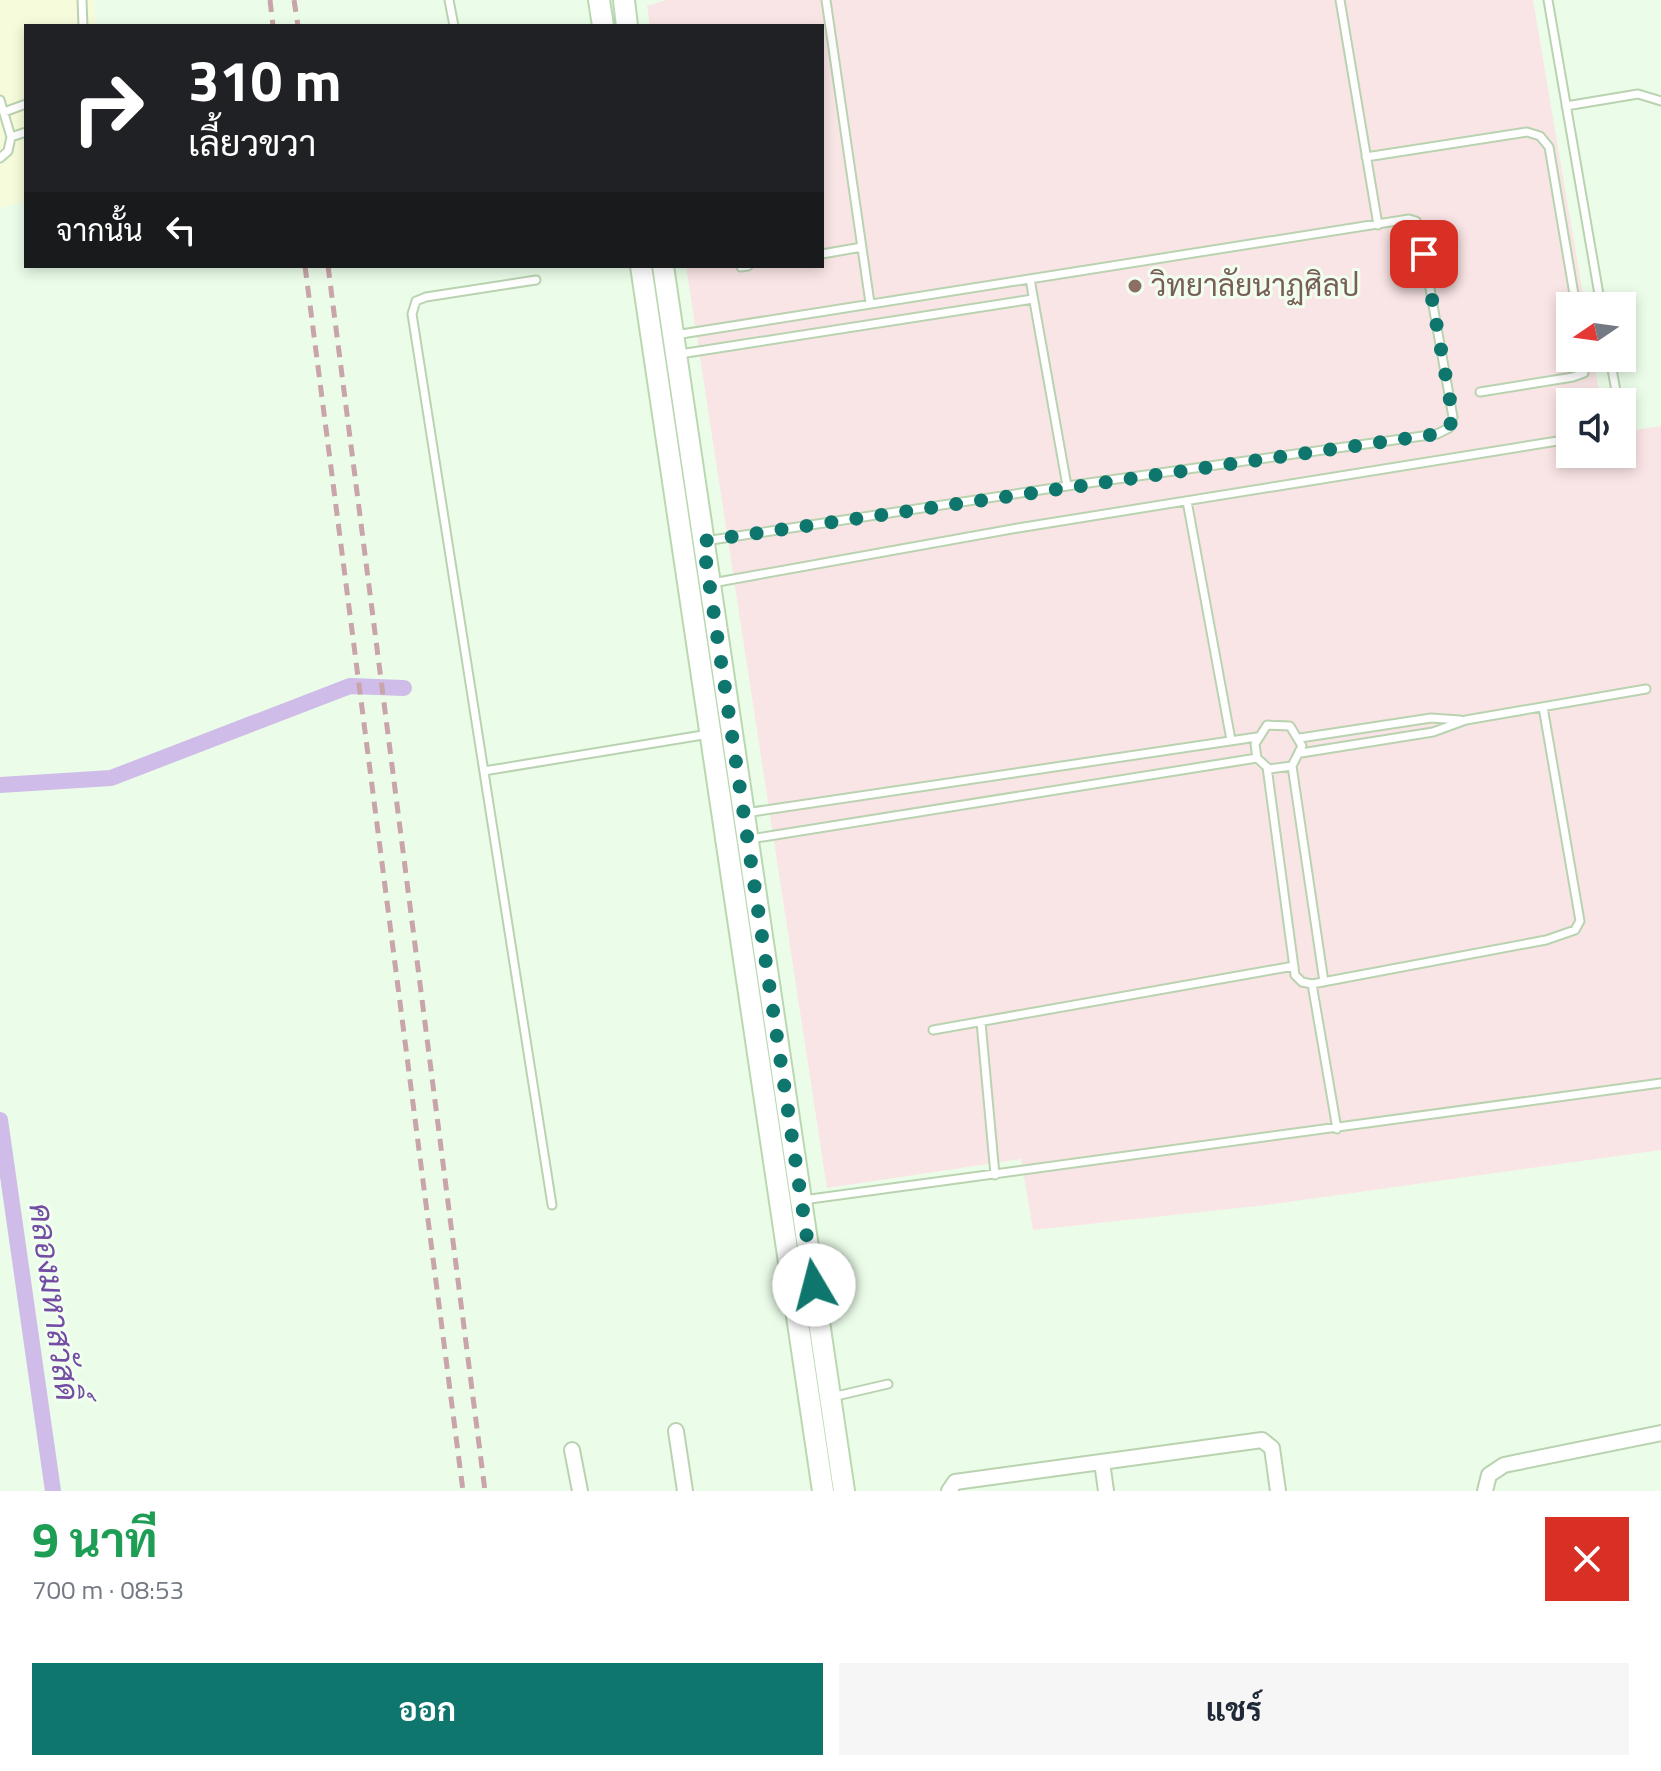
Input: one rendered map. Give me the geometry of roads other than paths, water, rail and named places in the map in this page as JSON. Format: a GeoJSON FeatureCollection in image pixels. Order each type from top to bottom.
{"type":"FeatureCollection","features":[{"type":"Feature","properties":{"kind":"main road"},"geometry":{"type":"LineString","coordinates":[[599,0],[603,24]]}},
{"type":"Feature","properties":{"kind":"main road"},"geometry":{"type":"LineString","coordinates":[[624,0],[627,24]]}},
{"type":"Feature","properties":{"kind":"main road"},"geometry":{"type":"LineString","coordinates":[[642,268],[668,337],[703,541],[734,815],[823,1491]]}},
{"type":"Feature","properties":{"kind":"main road"},"geometry":{"type":"LineString","coordinates":[[663,268],[711,734],[734,815]]}},
{"type":"Feature","properties":{"kind":"main road"},"geometry":{"type":"LineString","coordinates":[[738,841],[802,1200],[844,1491]]}},
{"type":"Feature","properties":{"kind":"street"},"geometry":{"type":"LineString","coordinates":[[676,1431],[685,1491]]}},
{"type":"Feature","properties":{"kind":"street"},"geometry":{"type":"LineString","coordinates":[[1485,1491],[1489,1475],[1504,1465],[1661,1433]]}},
{"type":"Feature","properties":{"kind":"street"},"geometry":{"type":"LineString","coordinates":[[949,1491],[955,1482],[1262,1440],[1272,1448],[1278,1491]]}},
{"type":"Feature","properties":{"kind":"street"},"geometry":{"type":"LineString","coordinates":[[572,1450],[580,1491]]}},
{"type":"Feature","properties":{"kind":"street"},"geometry":{"type":"LineString","coordinates":[[1102,1462],[1106,1491]]}},
{"type":"Feature","properties":{"kind":"lane"},"geometry":{"type":"LineString","coordinates":[[82,0],[83,24]]}},
{"type":"Feature","properties":{"kind":"lane"},"geometry":{"type":"LineString","coordinates":[[449,0],[454,24]]}},
{"type":"Feature","properties":{"kind":"lane"},"geometry":{"type":"LineString","coordinates":[[826,0],[870,303]]}},
{"type":"Feature","properties":{"kind":"lane"},"geometry":{"type":"LineString","coordinates":[[1340,0],[1378,225]]}},
{"type":"Feature","properties":{"kind":"lane"},"geometry":{"type":"LineString","coordinates":[[1548,0],[1599,292]]}},
{"type":"Feature","properties":{"kind":"lane"},"geometry":{"type":"LineString","coordinates":[[1566,106],[1638,94],[1661,101]]}},
{"type":"Feature","properties":{"kind":"lane"},"geometry":{"type":"LineString","coordinates":[[0,100],[11,137],[8,151],[0,158]]}},
{"type":"Feature","properties":{"kind":"lane"},"geometry":{"type":"LineString","coordinates":[[4,112],[24,105]]}},
{"type":"Feature","properties":{"kind":"lane"},"geometry":{"type":"LineString","coordinates":[[1366,157],[1527,132],[1540,136],[1549,147],[1574,292]]}},
{"type":"Feature","properties":{"kind":"lane"},"geometry":{"type":"LineString","coordinates":[[11,137],[24,133]]}},
{"type":"Feature","properties":{"kind":"lane"},"geometry":{"type":"LineString","coordinates":[[668,337],[1409,219],[1419,227],[1453,417],[1449,428],[1437,434],[703,541]]}},
{"type":"Feature","properties":{"kind":"lane"},"geometry":{"type":"LineString","coordinates":[[824,254],[862,247]]}},
{"type":"Feature","properties":{"kind":"lane"},"geometry":{"type":"LineString","coordinates":[[1030,279],[1067,486]]}},
{"type":"Feature","properties":{"kind":"lane"},"geometry":{"type":"LineString","coordinates":[[536,280],[426,297],[413,307],[552,1205]]}},
{"type":"Feature","properties":{"kind":"lane"},"geometry":{"type":"LineString","coordinates":[[668,337],[1033,299]]}},
{"type":"Feature","properties":{"kind":"lane"},"geometry":{"type":"LineString","coordinates":[[1480,392],[1573,377],[1584,372]]}},
{"type":"Feature","properties":{"kind":"lane"},"geometry":{"type":"LineString","coordinates":[[709,584],[1187,501],[1556,441]]}},
{"type":"Feature","properties":{"kind":"lane"},"geometry":{"type":"LineString","coordinates":[[1187,501],[1231,740]]}},
{"type":"Feature","properties":{"kind":"lane"},"geometry":{"type":"LineString","coordinates":[[1301,753],[1433,732],[1466,720],[1646,689]]}},
{"type":"Feature","properties":{"kind":"lane"},"geometry":{"type":"LineString","coordinates":[[1267,767],[1294,970],[1302,982],[1324,982],[1546,940],[1575,930],[1580,921],[1543,707]]}},
{"type":"Feature","properties":{"kind":"lane"},"geometry":{"type":"LineString","coordinates":[[1300,738],[1431,718],[1466,720]]}},
{"type":"Feature","properties":{"kind":"lane"},"geometry":{"type":"LineString","coordinates":[[1275,723],[1290,726],[1300,738],[1301,753],[1292,766],[1277,771],[1257,758],[1257,737],[1261,730],[1275,723]]}},
{"type":"Feature","properties":{"kind":"lane"},"geometry":{"type":"LineString","coordinates":[[484,771],[711,734]]}},
{"type":"Feature","properties":{"kind":"lane"},"geometry":{"type":"LineString","coordinates":[[734,815],[1257,737]]}},
{"type":"Feature","properties":{"kind":"lane"},"geometry":{"type":"LineString","coordinates":[[738,841],[1257,758]]}},
{"type":"Feature","properties":{"kind":"lane"},"geometry":{"type":"LineString","coordinates":[[1292,766],[1324,982]]}},
{"type":"Feature","properties":{"kind":"lane"},"geometry":{"type":"LineString","coordinates":[[933,1030],[1294,970]]}},
{"type":"Feature","properties":{"kind":"lane"},"geometry":{"type":"LineString","coordinates":[[1312,984],[1337,1129]]}},
{"type":"Feature","properties":{"kind":"lane"},"geometry":{"type":"LineString","coordinates":[[981,1022],[995,1175]]}},
{"type":"Feature","properties":{"kind":"lane"},"geometry":{"type":"LineString","coordinates":[[802,1200],[1661,1083]]}},
{"type":"Feature","properties":{"kind":"lane"},"geometry":{"type":"LineString","coordinates":[[830,1398],[888,1384]]}},
{"type":"Feature","properties":{"kind":"waterway"},"geometry":{"type":"LineString","coordinates":[[0,785],[111,778],[350,686],[404,688]]}},
{"type":"Feature","properties":{"kind":"waterway","name":"คลองมหาสวัสดิ์"},"geometry":{"type":"LineString","coordinates":[[0,1120],[53,1491]]}},
{"type":"Feature","properties":{"kind":"railway"},"geometry":{"type":"LineString","coordinates":[[270,0],[273,24]]}},
{"type":"Feature","properties":{"kind":"railway"},"geometry":{"type":"LineString","coordinates":[[294,0],[298,24]]}},
{"type":"Feature","properties":{"kind":"railway"},"geometry":{"type":"LineString","coordinates":[[305,268],[463,1491]]}},
{"type":"Feature","properties":{"kind":"railway"},"geometry":{"type":"LineString","coordinates":[[328,268],[485,1491]]}},
{"type":"Feature","properties":{"kind":"place","name":"วิทยาลัยนาฏศิลป"},"geometry":{"type":"Point","coordinates":[1135,286]}}]}
